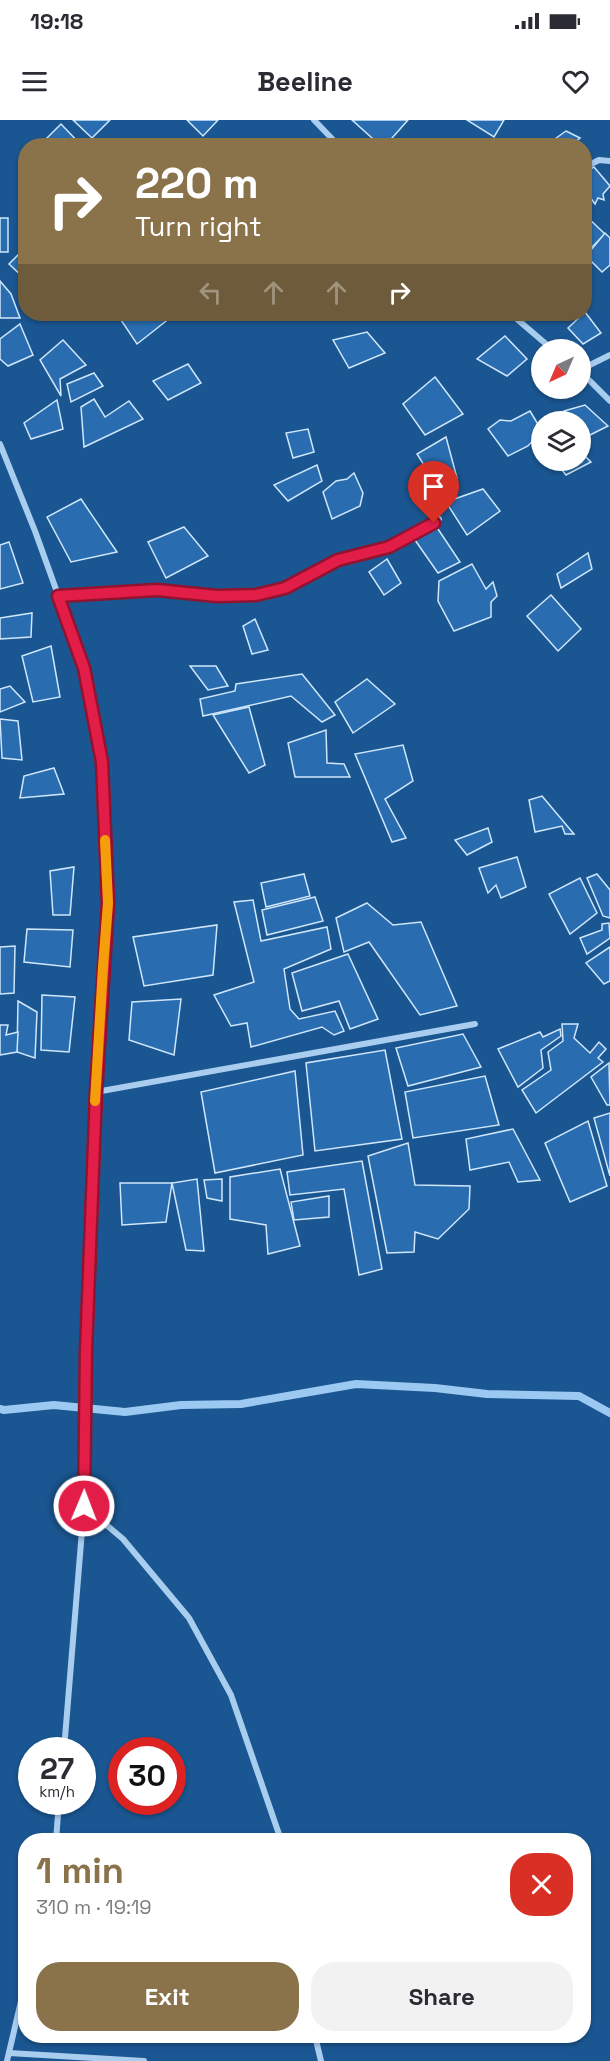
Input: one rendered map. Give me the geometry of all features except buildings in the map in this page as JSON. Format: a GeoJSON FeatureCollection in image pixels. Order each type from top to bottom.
{"type":"FeatureCollection","features":[{"type":"Feature","properties":{"kind":"street"},"geometry":{"type":"LineString","coordinates":[[314,120],[331,138]]}},
{"type":"Feature","properties":{"kind":"street"},"geometry":{"type":"LineString","coordinates":[[592,164],[599,160],[610,161]]}},
{"type":"Feature","properties":{"kind":"street"},"geometry":{"type":"LineString","coordinates":[[519,321],[540,339]]}},
{"type":"Feature","properties":{"kind":"street"},"geometry":{"type":"LineString","coordinates":[[591,365],[610,355]]}},
{"type":"Feature","properties":{"kind":"street"},"geometry":{"type":"LineString","coordinates":[[591,382],[610,401]]}},
{"type":"Feature","properties":{"kind":"street"},"geometry":{"type":"LineString","coordinates":[[0,444],[35,531],[84,668],[102,762],[108,903],[96,1092],[86,1351],[84,1506],[65,1737]]}},
{"type":"Feature","properties":{"kind":"street"},"geometry":{"type":"LineString","coordinates":[[58,596],[157,590],[217,596],[256,595],[285,588],[338,560],[389,547],[439,519]]}},
{"type":"Feature","properties":{"kind":"street"},"geometry":{"type":"LineString","coordinates":[[96,1092],[475,1024]]}},
{"type":"Feature","properties":{"kind":"street"},"geometry":{"type":"LineString","coordinates":[[84,1506],[123,1539],[189,1618],[231,1695],[279,1833]]}},
{"type":"Feature","properties":{"kind":"street"},"geometry":{"type":"LineString","coordinates":[[57,1833],[58,1815]]}},
{"type":"Feature","properties":{"kind":"street"},"geometry":{"type":"LineString","coordinates":[[7,2061],[18,2014]]}},
{"type":"Feature","properties":{"kind":"street"},"geometry":{"type":"LineString","coordinates":[[317,2043],[321,2061]]}},
{"type":"Feature","properties":{"kind":"street"},"geometry":{"type":"LineString","coordinates":[[9,2053],[144,2061]]}},
{"type":"Feature","properties":{"kind":"waterway"},"geometry":{"type":"LineString","coordinates":[[0,1409],[54,1405],[125,1412],[181,1405],[241,1404],[356,1384],[435,1388],[487,1394],[579,1396],[610,1413]]}},
{"type":"Feature","properties":{"kind":"slow traffic"},"geometry":{"type":"LineString","coordinates":[[95,1101],[108,903],[105,840]]}},
{"type":"Feature","properties":{"kind":"route"},"geometry":{"type":"LineString","coordinates":[[84,1506],[86,1351],[96,1092],[108,903],[102,762],[84,668],[58,596],[157,590],[217,596],[256,595],[285,588],[338,560],[389,547],[434,523]]}}]}
